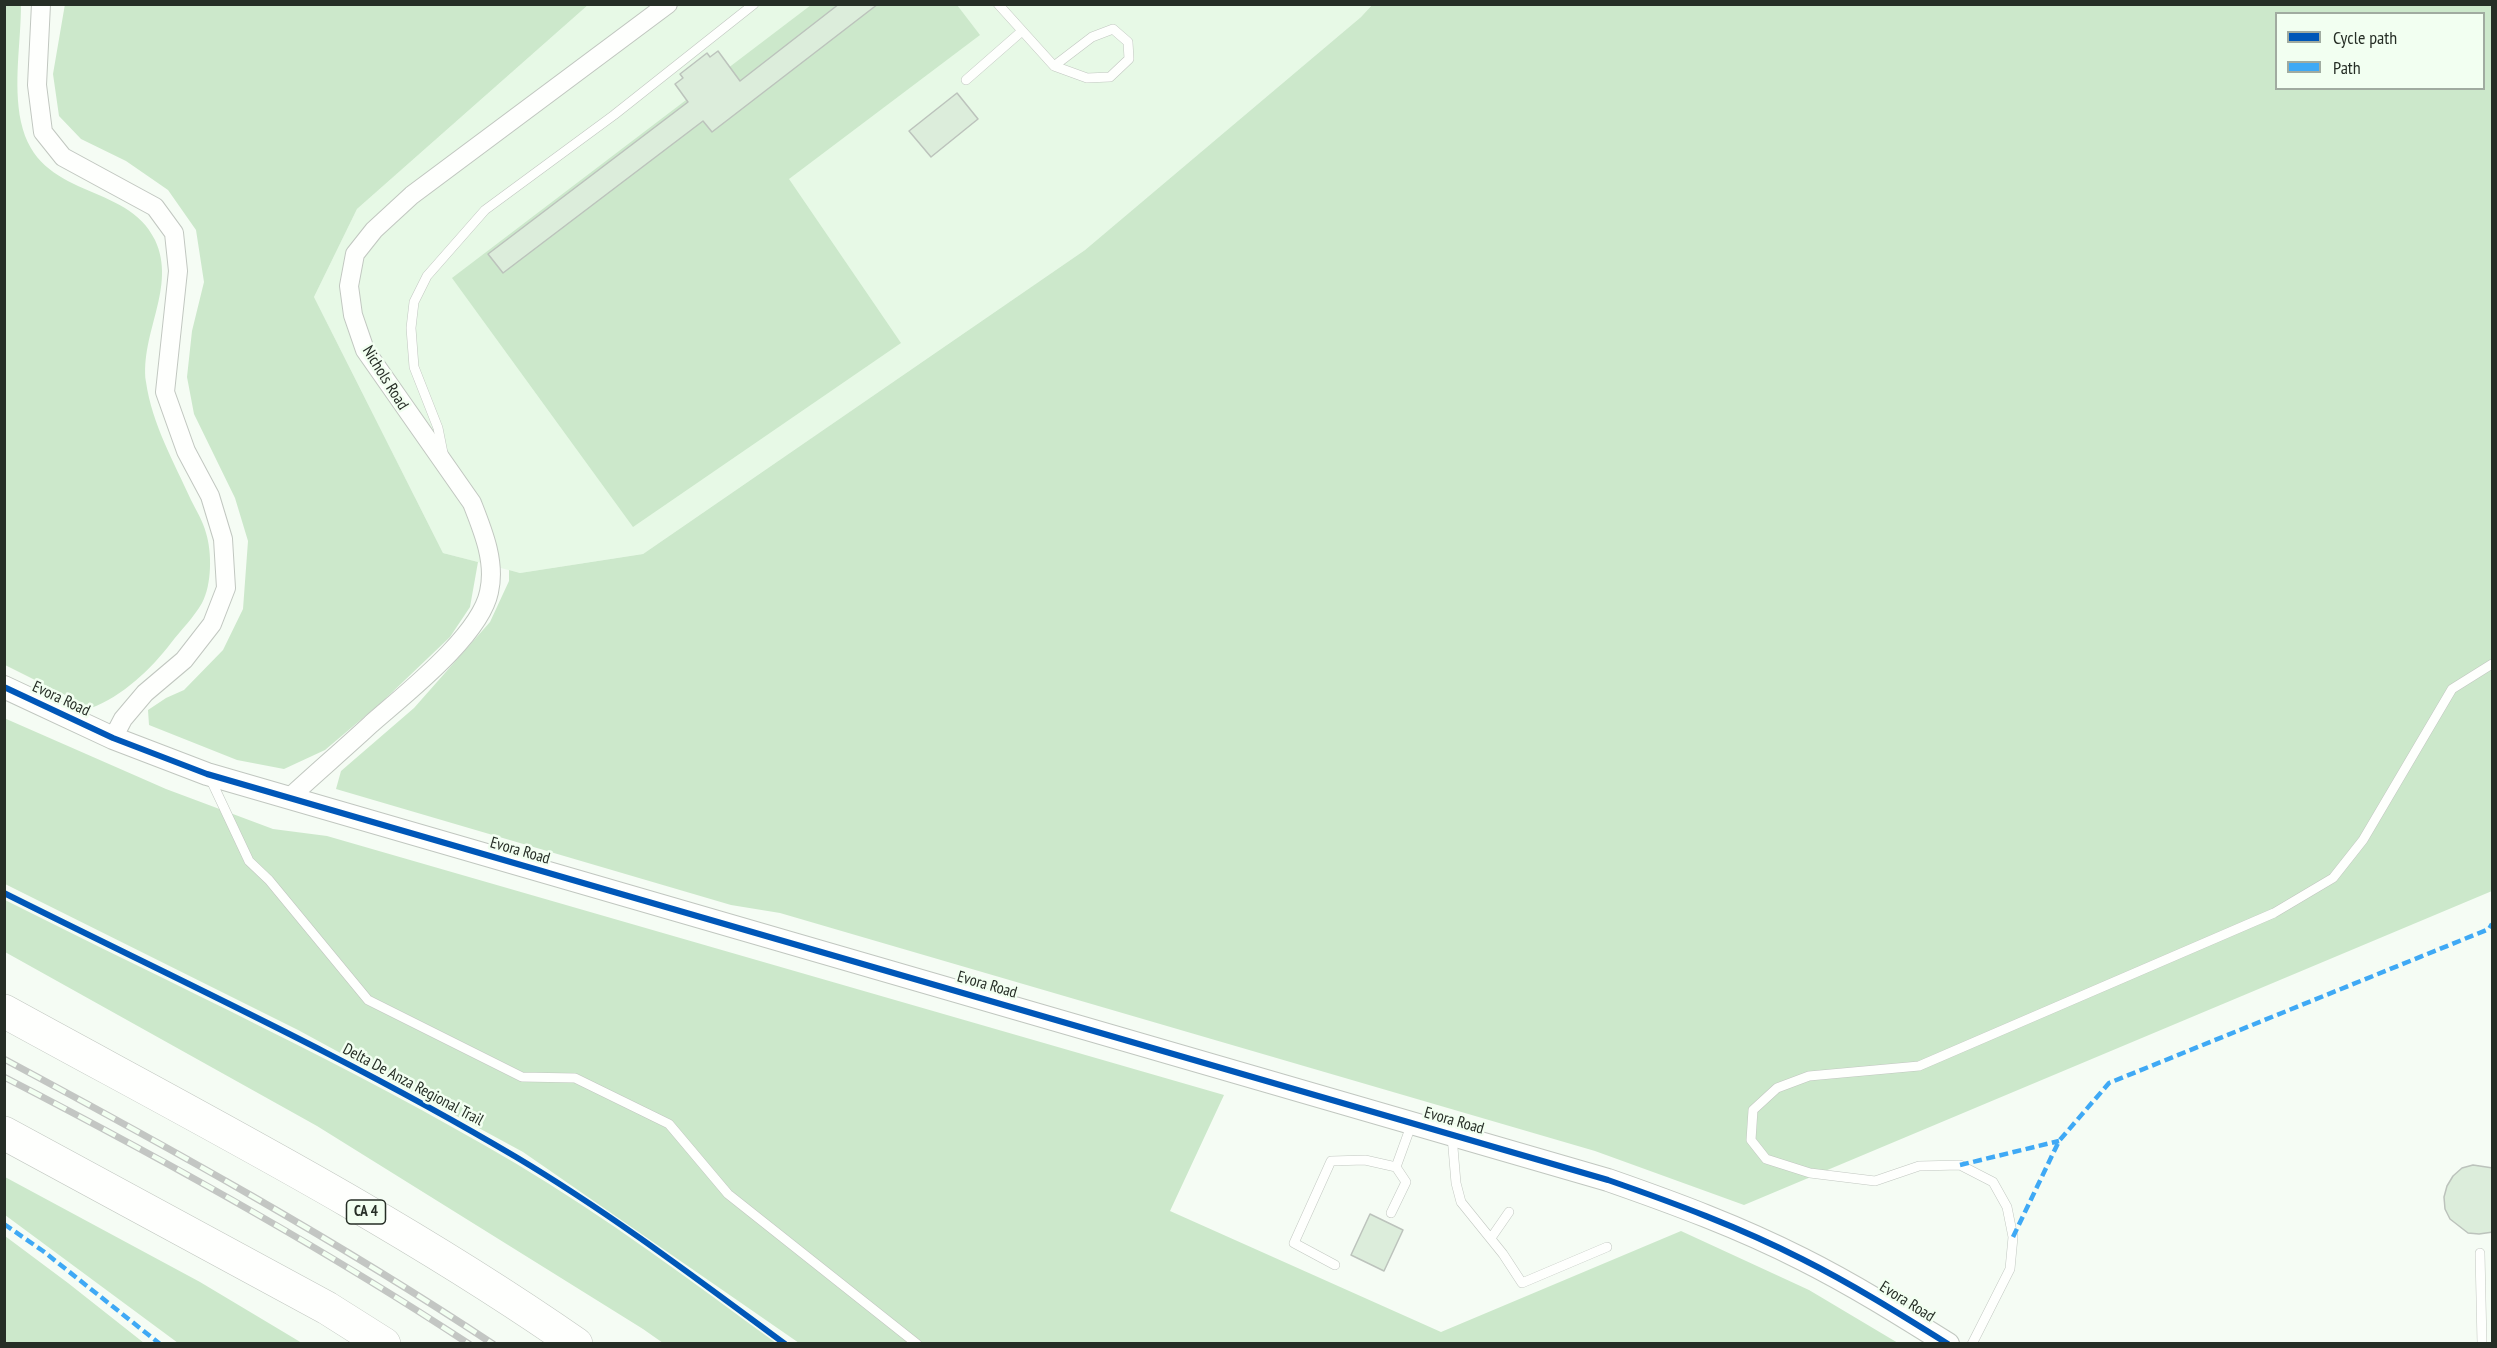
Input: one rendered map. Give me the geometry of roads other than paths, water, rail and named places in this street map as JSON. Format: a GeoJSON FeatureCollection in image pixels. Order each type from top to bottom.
{"type":"FeatureCollection","features":[{"type":"Feature","properties":{"kind":"highway"},"geometry":{"type":"LineString","coordinates":[[4,997],[150,1091]]}},
{"type":"Feature","properties":{"kind":"highway","name":"CA 4"},"geometry":{"type":"LineString","coordinates":[[4,1011],[434,1251],[576,1344]]}},
{"type":"Feature","properties":{"kind":"highway"},"geometry":{"type":"LineString","coordinates":[[4,1132],[327,1308],[384,1344]]}},
{"type":"Feature","properties":{"kind":"highway"},"geometry":{"type":"LineString","coordinates":[[4,1145],[99,1183]]}},
{"type":"Feature","properties":{"kind":"street"},"geometry":{"type":"LineString","coordinates":[[41,4],[37,85],[43,132],[63,157],[155,207],[174,233],[178,271],[165,392],[186,451],[210,496],[223,539],[226,588],[212,624],[184,660],[145,693],[123,719],[113,738]]}},
{"type":"Feature","properties":{"kind":"street","name":"Nichols Road"},"geometry":{"type":"LineString","coordinates":[[289,798],[431,670],[478,618],[489,592],[490,559],[483,531],[472,503],[365,350],[352,315],[349,286],[355,254],[374,230],[412,195],[668,4]]}},
{"type":"Feature","properties":{"kind":"street","name":"Evora Road"},"geometry":{"type":"LineString","coordinates":[[4,687],[113,738],[207,774],[1608,1180],[1713,1218],[1822,1269],[1948,1344]]}},
{"type":"Feature","properties":{"kind":"lane"},"geometry":{"type":"LineString","coordinates":[[446,467],[438,428],[414,367],[411,328],[414,302],[427,276],[485,210],[614,115],[754,4]]}},
{"type":"Feature","properties":{"kind":"lane"},"geometry":{"type":"LineString","coordinates":[[998,4],[1054,66],[1087,78],[1110,77],[1129,59],[1128,42],[1113,29],[1092,37],[1054,66]]}},
{"type":"Feature","properties":{"kind":"lane"},"geometry":{"type":"LineString","coordinates":[[966,80],[1022,31]]}},
{"type":"Feature","properties":{"kind":"lane"},"geometry":{"type":"LineString","coordinates":[[1972,1344],[2010,1269],[2013,1237],[2007,1207],[1993,1182],[1960,1165],[1919,1166],[1875,1181],[1810,1173],[1766,1159],[1751,1140],[1753,1110],[1777,1088],[1809,1076],[1919,1066],[2274,913],[2333,878],[2362,840],[2452,689],[2493,664]]}},
{"type":"Feature","properties":{"kind":"lane"},"geometry":{"type":"LineString","coordinates":[[207,774],[249,861],[269,880],[368,1000],[522,1077],[575,1078],[669,1124],[728,1194],[917,1344]]}},
{"type":"Feature","properties":{"kind":"lane"},"geometry":{"type":"LineString","coordinates":[[1396,1167],[1413,1123]]}},
{"type":"Feature","properties":{"kind":"lane"},"geometry":{"type":"LineString","coordinates":[[1452,1134],[1456,1183],[1461,1202],[1491,1238],[1522,1282],[1608,1247]]}},
{"type":"Feature","properties":{"kind":"lane"},"geometry":{"type":"LineString","coordinates":[[1335,1265],[1294,1243],[1331,1161],[1365,1160],[1396,1167],[1406,1182],[1391,1213]]}},
{"type":"Feature","properties":{"kind":"lane"},"geometry":{"type":"LineString","coordinates":[[1491,1238],[1509,1212]]}},
{"type":"Feature","properties":{"kind":"lane"},"geometry":{"type":"LineString","coordinates":[[2480,1253],[2482,1344]]}},
{"type":"Feature","properties":{"kind":"railway"},"geometry":{"type":"LineString","coordinates":[[4,1059],[252,1196],[374,1268],[493,1344]]}},
{"type":"Feature","properties":{"kind":"railway"},"geometry":{"type":"LineString","coordinates":[[4,1077],[240,1204],[356,1272],[469,1344]]}}]}
